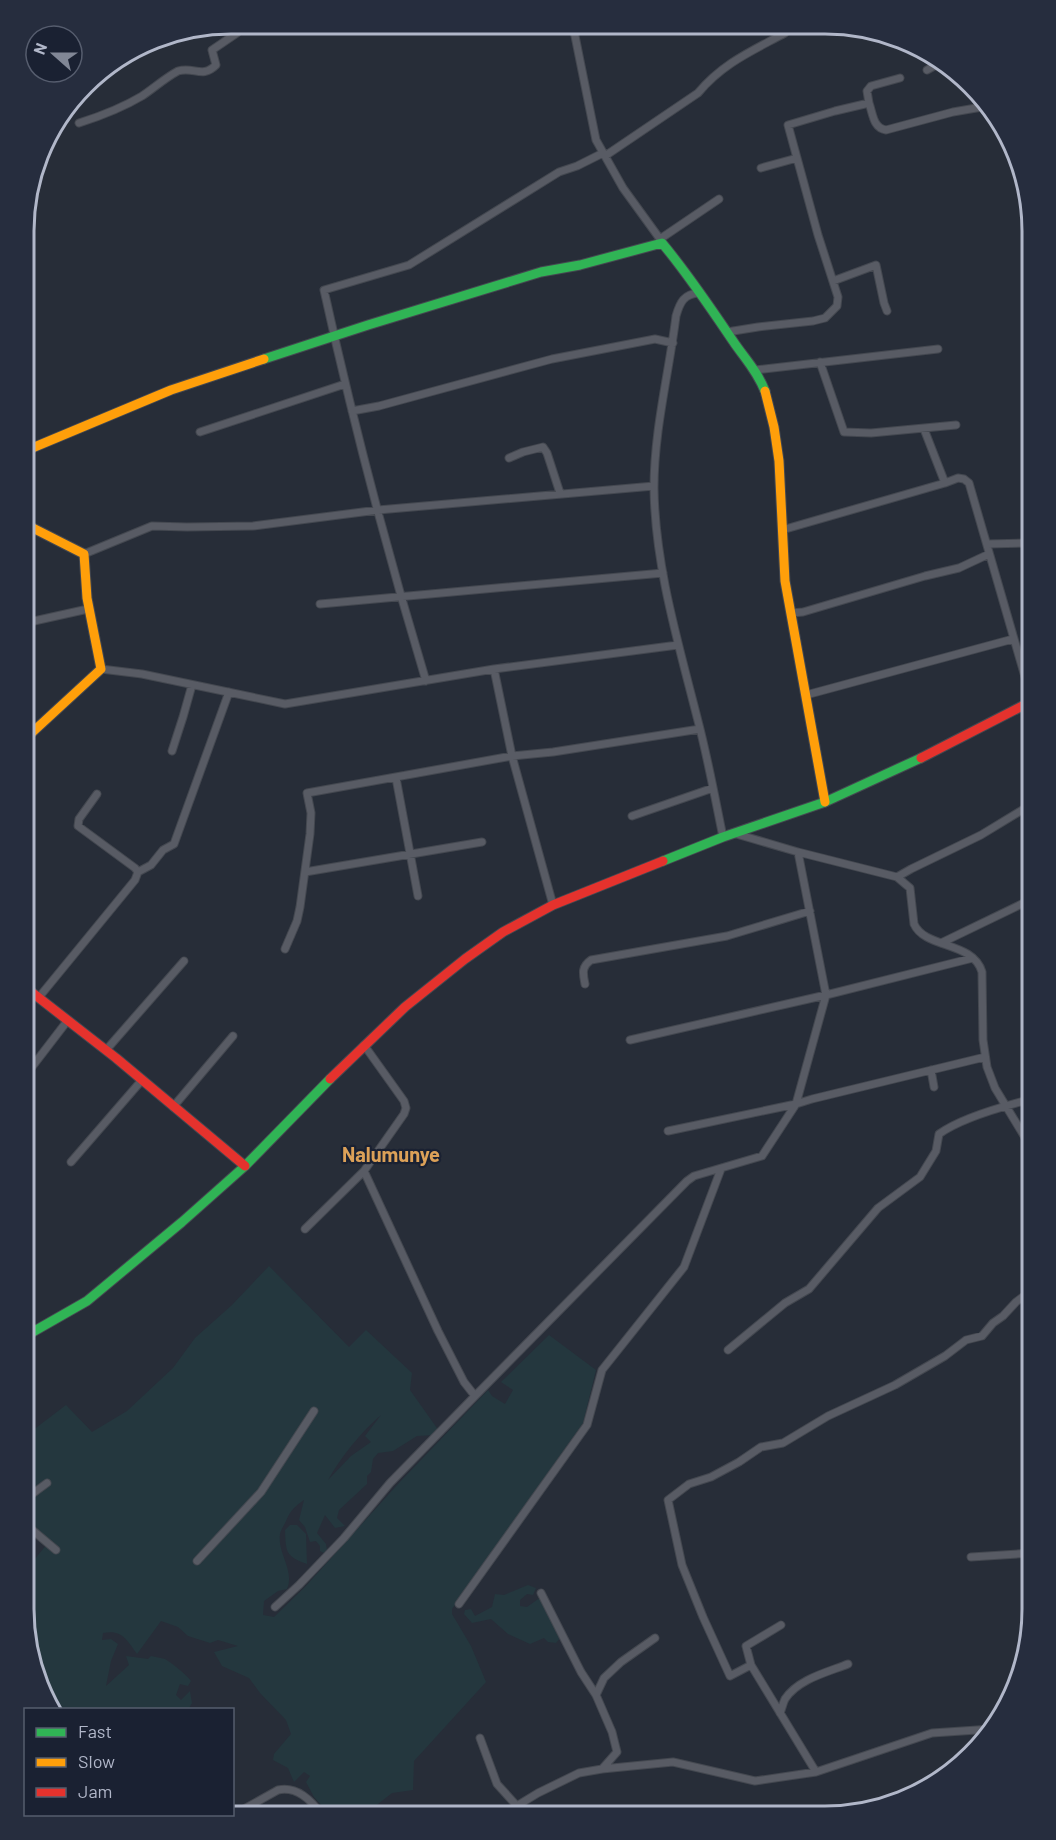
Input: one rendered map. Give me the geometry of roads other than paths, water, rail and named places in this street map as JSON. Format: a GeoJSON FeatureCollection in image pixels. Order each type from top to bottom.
{"type":"FeatureCollection","features":[{"type":"Feature","properties":{"kind":"street"},"geometry":{"type":"LineString","coordinates":[[79,123],[124,106],[178,71],[184,69],[202,73],[210,70],[216,64],[212,50],[236,34]]}},
{"type":"Feature","properties":{"kind":"street"},"geometry":{"type":"LineString","coordinates":[[575,34],[596,140],[623,188],[660,239],[719,199]]}},
{"type":"Feature","properties":{"kind":"street"},"geometry":{"type":"LineString","coordinates":[[426,681],[401,598],[352,411],[324,290],[409,265],[559,172],[604,154],[698,93],[724,66],[783,34]]}},
{"type":"Feature","properties":{"kind":"street"},"geometry":{"type":"LineString","coordinates":[[927,70],[932,67]]}},
{"type":"Feature","properties":{"kind":"street"},"geometry":{"type":"LineString","coordinates":[[900,78],[871,86],[867,91],[879,129],[886,130],[977,108]]}},
{"type":"Feature","properties":{"kind":"street"},"geometry":{"type":"LineString","coordinates":[[727,332],[799,324],[825,318],[837,306],[838,297],[788,125],[869,103]]}},
{"type":"Feature","properties":{"kind":"street"},"geometry":{"type":"LineString","coordinates":[[761,168],[797,158]]}},
{"type":"Feature","properties":{"kind":"street"},"geometry":{"type":"LineString","coordinates":[[34,448],[171,390],[368,325],[542,272],[580,265],[662,243],[686,270],[699,293],[755,370],[764,389],[776,434],[780,465],[783,569],[825,802]]}},
{"type":"Feature","properties":{"kind":"street"},"geometry":{"type":"LineString","coordinates":[[833,281],[876,265],[887,311]]}},
{"type":"Feature","properties":{"kind":"street"},"geometry":{"type":"LineString","coordinates":[[699,293],[685,297],[680,302],[663,400],[654,486],[663,573],[678,645],[713,788],[728,835]]}},
{"type":"Feature","properties":{"kind":"street"},"geometry":{"type":"LineString","coordinates":[[352,411],[379,406],[552,358],[655,339],[673,343]]}},
{"type":"Feature","properties":{"kind":"street"},"geometry":{"type":"LineString","coordinates":[[755,370],[938,348]]}},
{"type":"Feature","properties":{"kind":"street"},"geometry":{"type":"LineString","coordinates":[[820,362],[844,432],[871,433],[956,425]]}},
{"type":"Feature","properties":{"kind":"street"},"geometry":{"type":"LineString","coordinates":[[200,432],[345,384]]}},
{"type":"Feature","properties":{"kind":"street"},"geometry":{"type":"LineString","coordinates":[[924,429],[945,483]]}},
{"type":"Feature","properties":{"kind":"street"},"geometry":{"type":"LineString","coordinates":[[509,458],[543,447],[560,493]]}},
{"type":"Feature","properties":{"kind":"street"},"geometry":{"type":"LineString","coordinates":[[782,530],[958,478],[964,479],[969,483],[1022,667]]}},
{"type":"Feature","properties":{"kind":"street"},"geometry":{"type":"LineString","coordinates":[[34,529],[84,554],[152,526],[253,526],[378,510],[654,486]]}},
{"type":"Feature","properties":{"kind":"street"},"geometry":{"type":"LineString","coordinates":[[987,544],[1022,543]]}},
{"type":"Feature","properties":{"kind":"street"},"geometry":{"type":"LineString","coordinates":[[84,554],[88,609],[101,669]]}},
{"type":"Feature","properties":{"kind":"street"},"geometry":{"type":"LineString","coordinates":[[791,613],[803,612],[959,568],[989,554]]}},
{"type":"Feature","properties":{"kind":"street"},"geometry":{"type":"LineString","coordinates":[[320,604],[663,573]]}},
{"type":"Feature","properties":{"kind":"street"},"geometry":{"type":"LineString","coordinates":[[34,621],[88,609]]}},
{"type":"Feature","properties":{"kind":"street"},"geometry":{"type":"LineString","coordinates":[[806,695],[1013,639]]}},
{"type":"Feature","properties":{"kind":"street"},"geometry":{"type":"LineString","coordinates":[[34,731],[101,669],[142,674],[285,704],[494,669],[678,645]]}},
{"type":"Feature","properties":{"kind":"street"},"geometry":{"type":"LineString","coordinates":[[494,669],[512,756],[553,905]]}},
{"type":"Feature","properties":{"kind":"street"},"geometry":{"type":"LineString","coordinates":[[172,751],[192,685]]}},
{"type":"Feature","properties":{"kind":"street"},"geometry":{"type":"LineString","coordinates":[[40,996],[135,880],[138,872],[151,865],[163,850],[174,844],[229,692]]}},
{"type":"Feature","properties":{"kind":"street"},"geometry":{"type":"LineString","coordinates":[[34,1331],[87,1301],[105,1287],[245,1166],[364,1045],[405,1007],[465,959],[503,933],[553,905],[728,835],[825,802],[946,746],[1022,706]]}},
{"type":"Feature","properties":{"kind":"street"},"geometry":{"type":"LineString","coordinates":[[285,949],[297,921],[311,825],[307,793],[512,756],[553,752],[700,729]]}},
{"type":"Feature","properties":{"kind":"street"},"geometry":{"type":"LineString","coordinates":[[396,778],[418,896]]}},
{"type":"Feature","properties":{"kind":"street"},"geometry":{"type":"LineString","coordinates":[[632,816],[713,788]]}},
{"type":"Feature","properties":{"kind":"street"},"geometry":{"type":"LineString","coordinates":[[97,794],[79,819],[78,826],[138,872]]}},
{"type":"Feature","properties":{"kind":"street"},"geometry":{"type":"LineString","coordinates":[[897,877],[981,835],[1022,810]]}},
{"type":"Feature","properties":{"kind":"street"},"geometry":{"type":"LineString","coordinates":[[728,835],[897,877],[910,888],[916,930],[954,947],[973,958],[980,966],[985,1057],[990,1076],[1021,1131]]}},
{"type":"Feature","properties":{"kind":"street"},"geometry":{"type":"LineString","coordinates":[[304,872],[482,842]]}},
{"type":"Feature","properties":{"kind":"street"},"geometry":{"type":"LineString","coordinates":[[274,1607],[282,1602],[336,1546],[390,1483],[687,1181],[694,1176],[762,1156],[796,1104],[826,995],[798,852]]}},
{"type":"Feature","properties":{"kind":"street"},"geometry":{"type":"LineString","coordinates":[[941,943],[1022,904]]}},
{"type":"Feature","properties":{"kind":"street"},"geometry":{"type":"LineString","coordinates":[[585,984],[583,971],[586,963],[591,960],[728,936],[810,911]]}},
{"type":"Feature","properties":{"kind":"street"},"geometry":{"type":"LineString","coordinates":[[630,1040],[826,995],[973,958]]}},
{"type":"Feature","properties":{"kind":"street"},"geometry":{"type":"LineString","coordinates":[[107,1049],[184,961]]}},
{"type":"Feature","properties":{"kind":"street"},"geometry":{"type":"LineString","coordinates":[[34,992],[107,1049],[245,1166]]}},
{"type":"Feature","properties":{"kind":"street"},"geometry":{"type":"LineString","coordinates":[[34,1064],[68,1020]]}},
{"type":"Feature","properties":{"kind":"street"},"geometry":{"type":"LineString","coordinates":[[173,1107],[233,1036]]}},
{"type":"Feature","properties":{"kind":"street"},"geometry":{"type":"LineString","coordinates":[[305,1229],[364,1171],[404,1114],[406,1107],[404,1101],[364,1045]]}},
{"type":"Feature","properties":{"kind":"street"},"geometry":{"type":"LineString","coordinates":[[668,1131],[796,1104],[985,1057]]}},
{"type":"Feature","properties":{"kind":"street"},"geometry":{"type":"LineString","coordinates":[[931,1070],[934,1087]]}},
{"type":"Feature","properties":{"kind":"street"},"geometry":{"type":"LineString","coordinates":[[71,1162],[142,1080]]}},
{"type":"Feature","properties":{"kind":"street"},"geometry":{"type":"LineString","coordinates":[[728,1350],[785,1303],[808,1289],[878,1208],[920,1177],[936,1151],[939,1134],[948,1128],[1021,1102]]}},
{"type":"Feature","properties":{"kind":"street"},"geometry":{"type":"LineString","coordinates":[[459,1604],[587,1425],[602,1370],[684,1268],[721,1169]]}},
{"type":"Feature","properties":{"kind":"street"},"geometry":{"type":"LineString","coordinates":[[364,1171],[438,1331],[464,1382],[475,1396]]}},
{"type":"Feature","properties":{"kind":"street"},"geometry":{"type":"LineString","coordinates":[[752,1665],[730,1676],[682,1565],[668,1500],[689,1484],[711,1477],[761,1447],[783,1443],[828,1416],[895,1385],[945,1356],[966,1340],[982,1336],[1021,1298]]}},
{"type":"Feature","properties":{"kind":"street"},"geometry":{"type":"LineString","coordinates":[[197,1561],[261,1492],[314,1411]]}},
{"type":"Feature","properties":{"kind":"street"},"geometry":{"type":"LineString","coordinates":[[34,1493],[47,1483]]}},
{"type":"Feature","properties":{"kind":"street"},"geometry":{"type":"LineString","coordinates":[[34,1531],[56,1550]]}},
{"type":"Feature","properties":{"kind":"street"},"geometry":{"type":"LineString","coordinates":[[971,1557],[1021,1554]]}},
{"type":"Feature","properties":{"kind":"street"},"geometry":{"type":"LineString","coordinates":[[542,1593],[581,1672],[596,1695],[612,1732],[617,1752],[602,1769]]}},
{"type":"Feature","properties":{"kind":"street"},"geometry":{"type":"LineString","coordinates":[[781,1625],[746,1646],[752,1665],[816,1772]]}},
{"type":"Feature","properties":{"kind":"street"},"geometry":{"type":"LineString","coordinates":[[596,1695],[604,1678],[621,1662],[655,1638]]}},
{"type":"Feature","properties":{"kind":"street"},"geometry":{"type":"LineString","coordinates":[[780,1713],[786,1698],[799,1685],[848,1664]]}},
{"type":"Feature","properties":{"kind":"street"},"geometry":{"type":"LineString","coordinates":[[480,1738],[497,1784],[517,1806],[579,1773],[602,1769],[673,1762],[755,1781],[816,1772],[932,1733],[979,1731]]}},
{"type":"Feature","properties":{"kind":"street"},"geometry":{"type":"LineString","coordinates":[[249,1806],[286,1788],[299,1792],[316,1806]]}},
{"type":"Feature","properties":{"kind":"district","name":"Nalumunye"},"geometry":{"type":"Point","coordinates":[391,1154]}}]}
